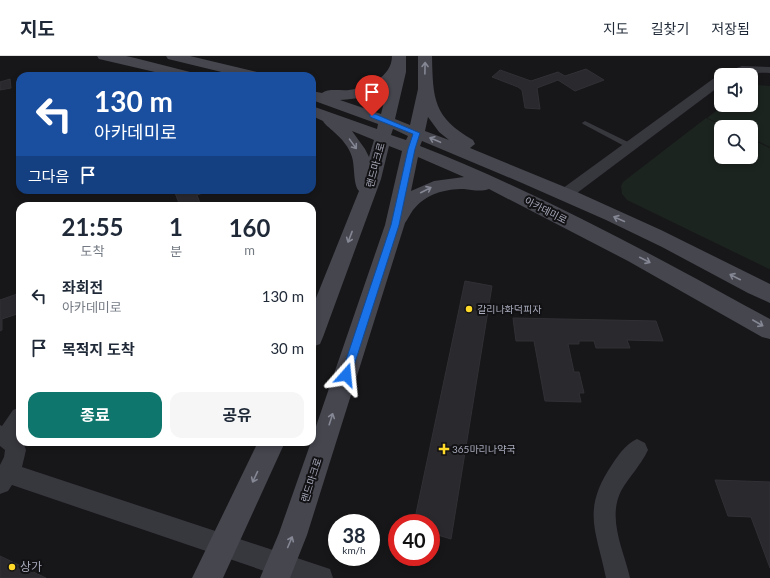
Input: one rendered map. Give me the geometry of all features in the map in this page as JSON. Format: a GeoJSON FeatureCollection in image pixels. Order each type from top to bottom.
{"type":"FeatureCollection","features":[{"type":"Feature","properties":{"kind":"main road"},"geometry":{"type":"LineString","coordinates":[[104,56],[174,72]]}},
{"type":"Feature","properties":{"kind":"main road"},"geometry":{"type":"LineString","coordinates":[[173,56],[239,72]]}},
{"type":"Feature","properties":{"kind":"main road","name":"랜드마크로"},"geometry":{"type":"LineString","coordinates":[[278,572],[293,535],[394,230],[425,89],[425,56]]}},
{"type":"Feature","properties":{"kind":"main road"},"geometry":{"type":"LineString","coordinates":[[316,94],[334,96],[366,92],[378,86],[390,76],[399,58]]}},
{"type":"Feature","properties":{"kind":"main road","name":"랜드마크로"},"geometry":{"type":"LineString","coordinates":[[316,327],[372,178],[399,72],[399,58]]}},
{"type":"Feature","properties":{"kind":"main road"},"geometry":{"type":"LineString","coordinates":[[425,89],[432,113],[447,131],[478,151],[538,183]]}},
{"type":"Feature","properties":{"kind":"main road","name":"아카데미로"},"geometry":{"type":"LineString","coordinates":[[316,96],[385,129],[414,141],[538,183],[564,194],[655,235],[770,294]]}},
{"type":"Feature","properties":{"kind":"main road","name":"아카데미로"},"geometry":{"type":"LineString","coordinates":[[316,112],[385,129]]}},
{"type":"Feature","properties":{"kind":"main road"},"geometry":{"type":"LineString","coordinates":[[316,113],[337,126],[359,152],[365,173],[358,217]]}},
{"type":"Feature","properties":{"kind":"main road","name":"아카데미로"},"geometry":{"type":"LineString","coordinates":[[414,141],[497,186],[665,270],[770,330]]}},
{"type":"Feature","properties":{"kind":"main road"},"geometry":{"type":"LineString","coordinates":[[394,230],[406,206],[418,194],[435,186],[450,183],[477,184],[502,190],[522,198]]}},
{"type":"Feature","properties":{"kind":"main road"},"geometry":{"type":"LineString","coordinates":[[207,578],[270,446]]}},
{"type":"Feature","properties":{"kind":"street"},"geometry":{"type":"LineString","coordinates":[[758,69],[770,70]]}},
{"type":"Feature","properties":{"kind":"street"},"geometry":{"type":"LineString","coordinates":[[564,194],[714,84]]}},
{"type":"Feature","properties":{"kind":"street"},"geometry":{"type":"LineString","coordinates":[[16,421],[3,436],[13,443],[16,452],[14,462],[4,478],[223,545],[278,572],[321,578]]}},
{"type":"Feature","properties":{"kind":"street"},"geometry":{"type":"LineString","coordinates":[[618,578],[605,527],[604,510],[609,492],[617,475],[637,450]]}},
{"type":"Feature","properties":{"kind":"lane"},"geometry":{"type":"LineString","coordinates":[[585,123],[630,146]]}},
{"type":"Feature","properties":{"kind":"shaded area"},"geometry":{"type":"Polygon","coordinates":[[[758,85],[770,86],[770,147],[758,141],[758,120],[714,121],[707,118],[715,112],[758,112],[758,85]]]}},
{"type":"Feature","properties":{"kind":"shaded area"},"geometry":{"type":"Polygon","coordinates":[[[706,118],[714,122],[714,164],[758,164],[758,142],[770,148],[770,268],[769,269],[627,200],[622,194],[621,186],[623,182],[706,118]]]}},
{"type":"Feature","properties":{"kind":"building"},"geometry":{"type":"Polygon","coordinates":[[[586,69],[604,80],[575,91],[558,80],[537,88],[540,109],[525,108],[522,90],[492,77],[500,70],[531,81],[558,72],[565,76],[586,69]]]}},
{"type":"Feature","properties":{"kind":"building"},"geometry":{"type":"Polygon","coordinates":[[[10,79],[11,88],[0,90],[0,82],[10,79]]]}},
{"type":"Feature","properties":{"kind":"building"},"geometry":{"type":"Polygon","coordinates":[[[176,194],[200,194],[197,195],[200,202],[178,202],[176,194]]]}},
{"type":"Feature","properties":{"kind":"building"},"geometry":{"type":"Polygon","coordinates":[[[465,281],[492,286],[451,539],[440,536],[440,514],[416,514],[465,281]]]}},
{"type":"Feature","properties":{"kind":"building"},"geometry":{"type":"Polygon","coordinates":[[[16,294],[16,314],[2,319],[2,330],[0,331],[0,300],[16,294]]]}},
{"type":"Feature","properties":{"kind":"building"},"geometry":{"type":"Polygon","coordinates":[[[513,318],[656,321],[663,341],[627,340],[630,348],[596,348],[594,341],[579,341],[579,344],[568,344],[574,372],[579,372],[584,393],[579,393],[581,402],[545,401],[534,341],[516,341],[513,318]]]}},
{"type":"Feature","properties":{"kind":"building"},"geometry":{"type":"Polygon","coordinates":[[[715,480],[770,482],[770,568],[751,517],[728,516],[715,480]]]}},
{"type":"Feature","properties":{"kind":"building","name":"상가"},"geometry":{"type":"Polygon","coordinates":[[[0,556],[46,578],[0,578],[0,556]]]}},
{"type":"Feature","properties":{"kind":"place","name":"갈리나화덕피자"},"geometry":{"type":"Point","coordinates":[469,309]}},
{"type":"Feature","properties":{"kind":"place","name":"365마리나약국"},"geometry":{"type":"Point","coordinates":[444,449]}},
{"type":"Feature","properties":{"kind":"place","name":"상가"},"geometry":{"type":"Point","coordinates":[12,567]}},
{"type":"Feature","properties":{"kind":"route"},"geometry":{"type":"LineString","coordinates":[[346,375],[395,225],[411,149],[417,133],[372,116]]}}]}
